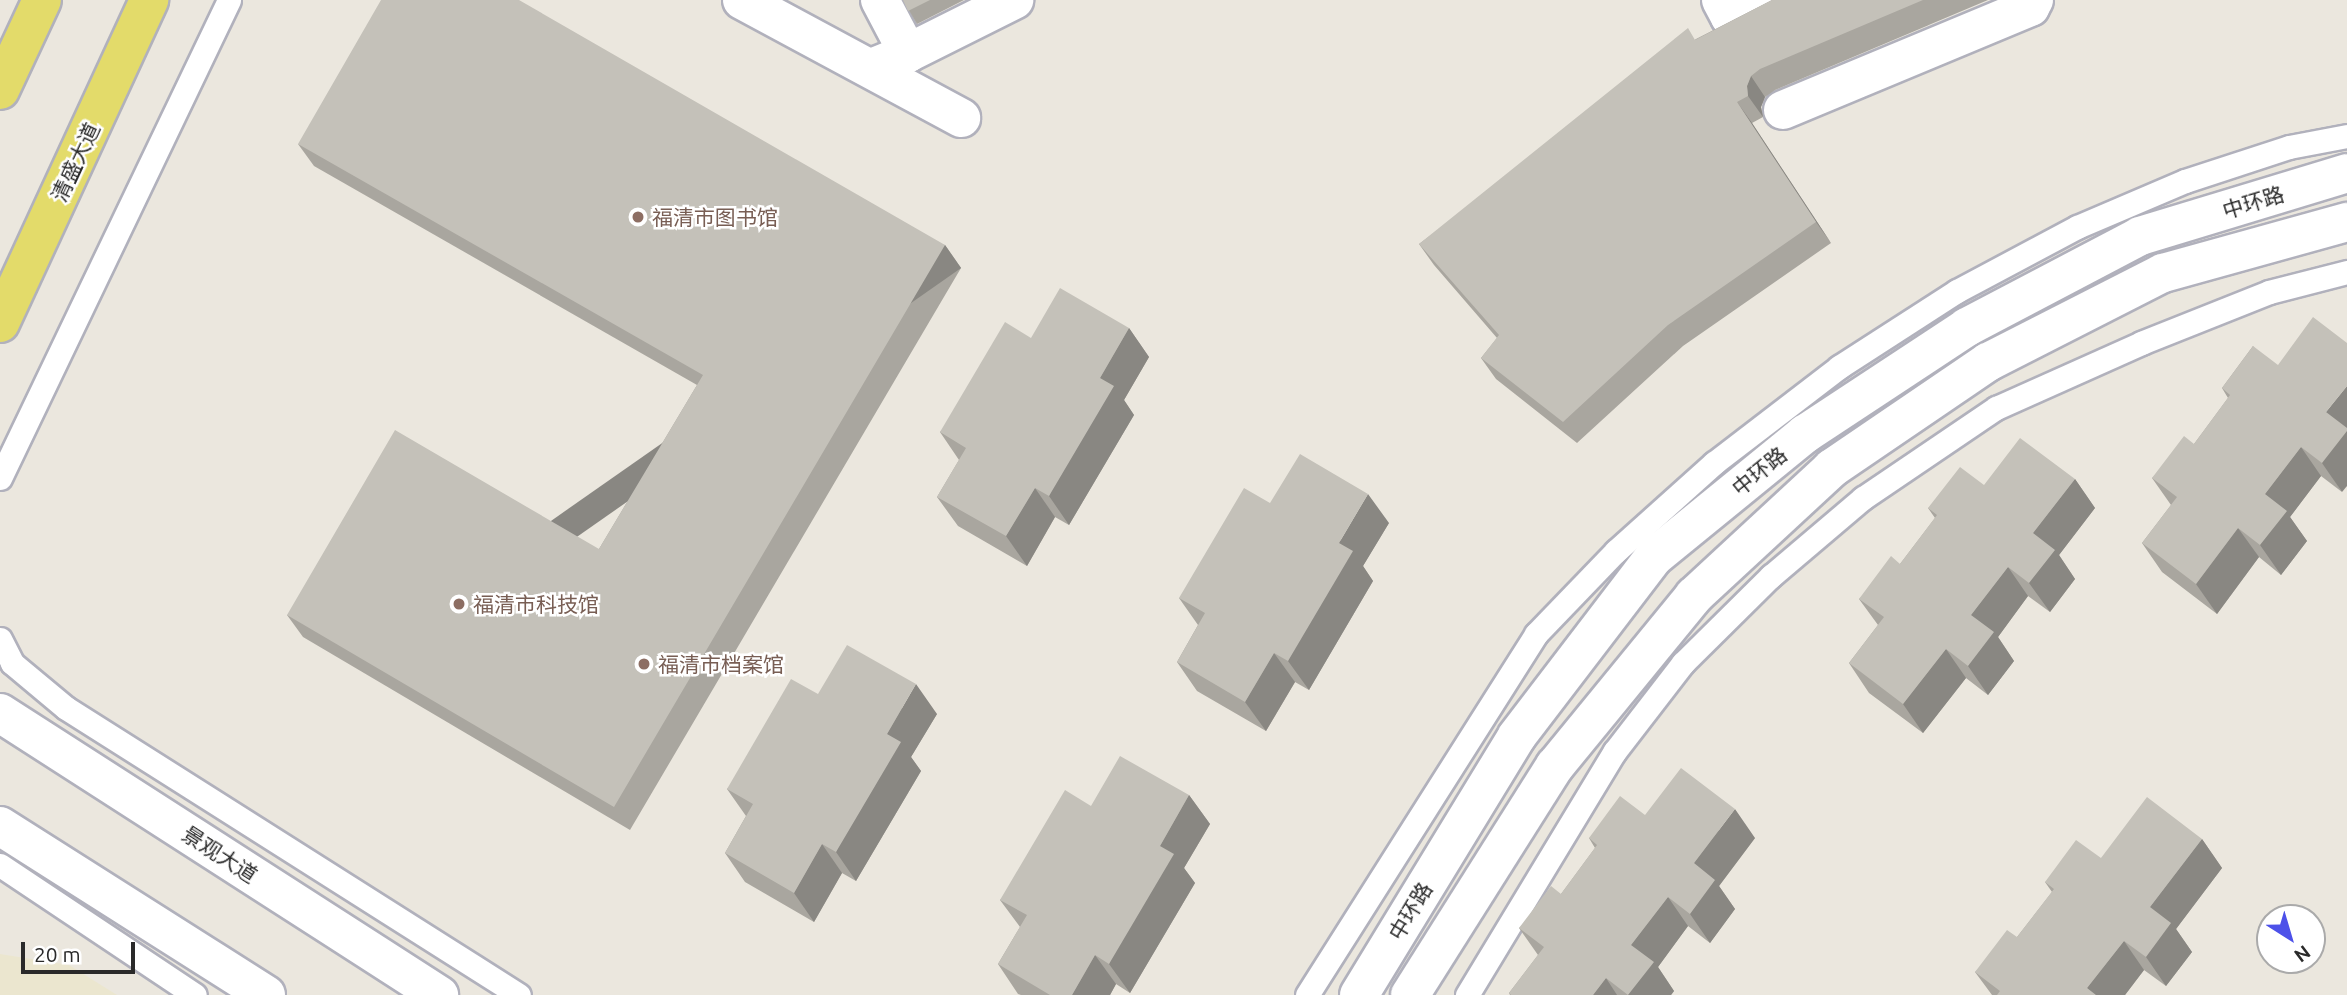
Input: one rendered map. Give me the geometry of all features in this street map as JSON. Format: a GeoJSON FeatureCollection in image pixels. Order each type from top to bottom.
{"type":"FeatureCollection","features":[{"type":"Feature","properties":{"kind":"main road"},"geometry":{"type":"LineString","coordinates":[[0,90],[42,0]]}},
{"type":"Feature","properties":{"kind":"main road","name":"清盛大道"},"geometry":{"type":"LineString","coordinates":[[0,323],[149,0]]}},
{"type":"Feature","properties":{"kind":"street"},"geometry":{"type":"LineString","coordinates":[[742,0],[961,118]]}},
{"type":"Feature","properties":{"kind":"street"},"geometry":{"type":"LineString","coordinates":[[880,0],[908,54]]}},
{"type":"Feature","properties":{"kind":"street"},"geometry":{"type":"LineString","coordinates":[[872,68],[908,54],[1014,0]]}},
{"type":"Feature","properties":{"kind":"street"},"geometry":{"type":"LineString","coordinates":[[1721,0],[1730,18],[1765,0]]}},
{"type":"Feature","properties":{"kind":"street"},"geometry":{"type":"LineString","coordinates":[[1783,110],[2030,7],[2034,0]]}},
{"type":"Feature","properties":{"kind":"street","name":"中环路"},"geometry":{"type":"LineString","coordinates":[[1359,995],[1517,736],[1654,557],[1805,434],[1967,327],[2140,236],[2347,173]]}},
{"type":"Feature","properties":{"kind":"street","name":"中环路"},"geometry":{"type":"LineString","coordinates":[[1410,995],[1555,766],[1694,596],[1832,468],[1988,362],[2163,272],[2347,222]]}},
{"type":"Feature","properties":{"kind":"street","name":"景观大道"},"geometry":{"type":"LineString","coordinates":[[0,713],[439,995]]}},
{"type":"Feature","properties":{"kind":"street"},"geometry":{"type":"LineString","coordinates":[[0,826],[267,995]]}},
{"type":"Feature","properties":{"kind":"lane"},"geometry":{"type":"LineString","coordinates":[[0,478],[229,0]]}},
{"type":"Feature","properties":{"kind":"lane"},"geometry":{"type":"LineString","coordinates":[[1307,995],[1536,634],[1616,551],[1714,463],[1839,367],[1957,291],[2077,227],[2185,181],[2289,147],[2347,136]]}},
{"type":"Feature","properties":{"kind":"lane"},"geometry":{"type":"LineString","coordinates":[[1467,995],[1615,751],[1683,663],[1771,576],[1863,498],[1996,408],[2141,343],[2269,292],[2347,272]]}},
{"type":"Feature","properties":{"kind":"lane"},"geometry":{"type":"LineString","coordinates":[[0,639],[12,663],[66,708],[519,995]]}},
{"type":"Feature","properties":{"kind":"lane"},"geometry":{"type":"LineString","coordinates":[[0,865],[194,995]]}},
{"type":"Feature","properties":{"kind":"shaded area"},"geometry":{"type":"Polygon","coordinates":[[[0,954],[69,965],[117,995],[0,995],[0,954]]]}},
{"type":"Feature","properties":{"kind":"building"},"geometry":{"type":"Polygon","coordinates":[[[381,0],[519,0],[945,245],[614,807],[287,615],[395,430],[599,549],[703,375],[298,144],[381,0]]]}},
{"type":"Feature","properties":{"kind":"building"},"geometry":{"type":"Polygon","coordinates":[[[903,0],[930,0],[908,11],[903,0]]]}},
{"type":"Feature","properties":{"kind":"building"},"geometry":{"type":"Polygon","coordinates":[[[1772,0],[1923,0],[1760,69],[1751,76],[1747,86],[1748,96],[1737,102],[1816,222],[1668,325],[1563,422],[1481,358],[1499,335],[1419,244],[1688,28],[1695,40],[1772,0]]]}},
{"type":"Feature","properties":{"kind":"building"},"geometry":{"type":"Polygon","coordinates":[[[1060,288],[1129,328],[1100,378],[1114,386],[1049,496],[1035,488],[1006,536],[937,497],[966,448],[940,432],[1005,322],[1031,338],[1060,288]]]}},
{"type":"Feature","properties":{"kind":"building"},"geometry":{"type":"Polygon","coordinates":[[[2313,317],[2347,343],[2347,386],[2326,412],[2347,428],[2347,431],[2322,463],[2301,447],[2265,494],[2287,511],[2260,545],[2238,528],[2196,584],[2142,543],[2177,497],[2152,478],[2184,436],[2194,444],[2230,395],[2222,388],[2253,346],[2278,365],[2313,317]]]}},
{"type":"Feature","properties":{"kind":"building"},"geometry":{"type":"Polygon","coordinates":[[[2020,438],[2075,479],[2033,533],[2055,550],[2029,583],[2008,567],[1971,615],[1994,632],[1968,666],[1946,649],[1903,704],[1849,663],[1884,617],[1859,599],[1891,556],[1900,564],[1937,515],[1928,508],[1960,467],[1984,485],[2020,438]]]}},
{"type":"Feature","properties":{"kind":"building"},"geometry":{"type":"Polygon","coordinates":[[[1300,454],[1368,494],[1339,543],[1353,551],[1288,661],[1274,653],[1245,702],[1177,662],[1205,613],[1179,598],[1244,488],[1270,503],[1300,454]]]}},
{"type":"Feature","properties":{"kind":"building"},"geometry":{"type":"Polygon","coordinates":[[[847,645],[916,684],[887,734],[901,742],[836,852],[822,844],[794,893],[725,853],[753,804],[727,789],[791,679],[818,694],[847,645]]]}},
{"type":"Feature","properties":{"kind":"building"},"geometry":{"type":"Polygon","coordinates":[[[1120,756],[1189,795],[1160,846],[1174,854],[1109,964],[1095,955],[1072,995],[1050,995],[998,964],[1027,915],[1000,900],[1065,790],[1091,806],[1120,756]]]}},
{"type":"Feature","properties":{"kind":"building"},"geometry":{"type":"Polygon","coordinates":[[[1681,768],[1735,809],[1694,863],[1715,880],[1690,914],[1668,897],[1631,945],[1654,962],[1628,995],[1606,978],[1593,995],[1511,995],[1509,993],[1544,947],[1519,928],[1551,886],[1561,894],[1597,845],[1589,838],[1620,796],[1645,815],[1681,768]]]}},
{"type":"Feature","properties":{"kind":"building"},"geometry":{"type":"Polygon","coordinates":[[[2147,797],[2202,839],[2150,907],[2171,923],[2146,957],[2124,941],[2087,988],[2096,995],[1997,995],[2000,991],[1975,972],[2007,930],[2017,937],[2054,889],[2045,882],[2076,840],[2101,858],[2147,797]]]}},
{"type":"Feature","properties":{"kind":"place","name":"福清市图书馆"},"geometry":{"type":"Point","coordinates":[638,217]}},
{"type":"Feature","properties":{"kind":"place","name":"福清市科技馆"},"geometry":{"type":"Point","coordinates":[459,604]}},
{"type":"Feature","properties":{"kind":"place","name":"福清市档案馆"},"geometry":{"type":"Point","coordinates":[644,664]}}]}
